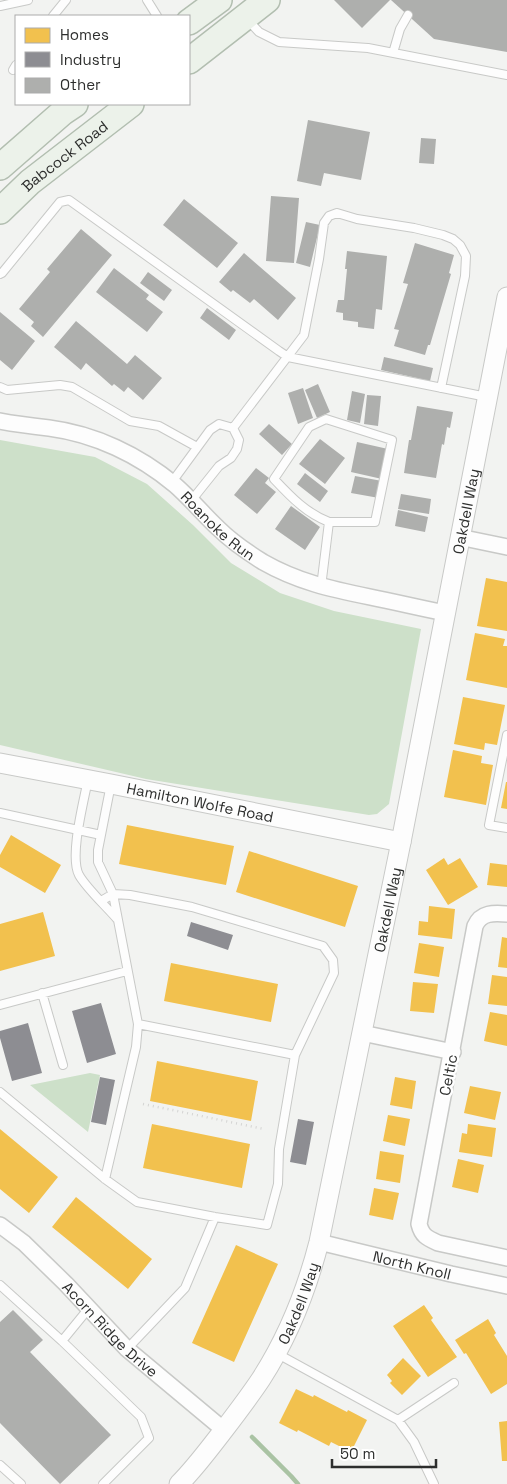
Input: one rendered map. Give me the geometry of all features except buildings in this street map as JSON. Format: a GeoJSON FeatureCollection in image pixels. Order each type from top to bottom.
{"type":"FeatureCollection","features":[{"type":"Feature","properties":{"kind":"main road"},"geometry":{"type":"LineString","coordinates":[[190,21],[219,0]]}},
{"type":"Feature","properties":{"kind":"main road"},"geometry":{"type":"LineString","coordinates":[[190,60],[267,0]]}},
{"type":"Feature","properties":{"kind":"main road","name":"Babcock Road"},"geometry":{"type":"LineString","coordinates":[[0,211],[30,182],[130,105]]}},
{"type":"Feature","properties":{"kind":"main road"},"geometry":{"type":"LineString","coordinates":[[0,167],[69,108],[84,139]]}},
{"type":"Feature","properties":{"kind":"street","name":"Oakdell Way"},"geometry":{"type":"LineString","coordinates":[[179,1484],[206,1454],[248,1398],[276,1352],[311,1272],[319,1242],[401,842],[487,397],[503,341],[506,305]]}},
{"type":"Feature","properties":{"kind":"street","name":"Roanoke Run"},"geometry":{"type":"LineString","coordinates":[[0,421],[22,426],[50,428],[84,436],[133,456],[172,482],[240,547],[294,577],[320,587],[445,613]]}},
{"type":"Feature","properties":{"kind":"street"},"geometry":{"type":"LineString","coordinates":[[459,537],[507,547]]}},
{"type":"Feature","properties":{"kind":"street","name":"Hamilton Wolfe Road"},"geometry":{"type":"LineString","coordinates":[[0,763],[401,842]]}},
{"type":"Feature","properties":{"kind":"street","name":"Celtic"},"geometry":{"type":"LineString","coordinates":[[507,914],[486,914],[478,920],[475,926],[419,1224],[422,1233],[428,1239],[438,1243],[507,1258]]}},
{"type":"Feature","properties":{"kind":"street"},"geometry":{"type":"LineString","coordinates":[[362,1033],[452,1052]]}},
{"type":"Feature","properties":{"kind":"street","name":"Acorn Ridge Drive"},"geometry":{"type":"LineString","coordinates":[[0,1225],[24,1243],[128,1349],[224,1430]]}},
{"type":"Feature","properties":{"kind":"street","name":"North Knoll"},"geometry":{"type":"LineString","coordinates":[[319,1242],[507,1286]]}},
{"type":"Feature","properties":{"kind":"lane"},"geometry":{"type":"LineString","coordinates":[[0,6],[28,0]]}},
{"type":"Feature","properties":{"kind":"lane"},"geometry":{"type":"LineString","coordinates":[[54,15],[66,0]]}},
{"type":"Feature","properties":{"kind":"lane"},"geometry":{"type":"LineString","coordinates":[[147,0],[156,15]]}},
{"type":"Feature","properties":{"kind":"lane"},"geometry":{"type":"LineString","coordinates":[[393,53],[400,28],[408,15]]}},
{"type":"Feature","properties":{"kind":"lane"},"geometry":{"type":"LineString","coordinates":[[245,16],[259,32],[279,42],[368,48],[507,75]]}},
{"type":"Feature","properties":{"kind":"lane"},"geometry":{"type":"LineString","coordinates":[[0,274],[60,202],[69,200],[288,357],[487,397]]}},
{"type":"Feature","properties":{"kind":"lane"},"geometry":{"type":"LineString","coordinates":[[233,428],[304,335],[324,223],[329,216],[337,213],[372,222],[414,228],[452,238],[460,245],[466,256],[465,276],[442,388]]}},
{"type":"Feature","properties":{"kind":"lane"},"geometry":{"type":"LineString","coordinates":[[0,387],[7,390],[60,385],[72,387],[130,421],[159,426],[197,447]]}},
{"type":"Feature","properties":{"kind":"lane"},"geometry":{"type":"LineString","coordinates":[[326,419],[392,440],[375,522],[329,522],[317,518],[298,504],[274,480],[309,427],[326,419]]}},
{"type":"Feature","properties":{"kind":"lane"},"geometry":{"type":"LineString","coordinates":[[172,482],[210,430],[219,424],[233,428],[239,440],[237,449],[231,458],[219,466],[191,501]]}},
{"type":"Feature","properties":{"kind":"lane"},"geometry":{"type":"LineString","coordinates":[[320,587],[329,522]]}},
{"type":"Feature","properties":{"kind":"lane"},"geometry":{"type":"LineString","coordinates":[[507,735],[489,825],[507,828]]}},
{"type":"Feature","properties":{"kind":"lane"},"geometry":{"type":"LineString","coordinates":[[88,780],[78,831],[76,854],[78,873],[87,887],[118,919]]}},
{"type":"Feature","properties":{"kind":"lane"},"geometry":{"type":"LineString","coordinates":[[105,1179],[136,1047],[138,1024],[113,894],[98,862],[98,850],[111,784]]}},
{"type":"Feature","properties":{"kind":"lane"},"geometry":{"type":"LineString","coordinates":[[0,813],[101,835]]}},
{"type":"Feature","properties":{"kind":"lane"},"geometry":{"type":"LineString","coordinates":[[0,1092],[105,1179],[137,1202],[267,1226],[278,1184],[279,1150],[295,1055],[334,973],[333,960],[323,946],[192,907],[130,895],[113,894],[102,901]]}},
{"type":"Feature","properties":{"kind":"lane"},"geometry":{"type":"LineString","coordinates":[[0,1005],[128,971]]}},
{"type":"Feature","properties":{"kind":"lane"},"geometry":{"type":"LineString","coordinates":[[42,993],[63,1065]]}},
{"type":"Feature","properties":{"kind":"lane"},"geometry":{"type":"LineString","coordinates":[[138,1024],[295,1055]]}},
{"type":"Feature","properties":{"kind":"lane"},"geometry":{"type":"LineString","coordinates":[[128,1349],[185,1288],[215,1217]]}},
{"type":"Feature","properties":{"kind":"lane"},"geometry":{"type":"LineString","coordinates":[[0,1284],[141,1417],[149,1438],[103,1484]]}},
{"type":"Feature","properties":{"kind":"lane"},"geometry":{"type":"LineString","coordinates":[[62,1341],[89,1308]]}},
{"type":"Feature","properties":{"kind":"lane"},"geometry":{"type":"LineString","coordinates":[[276,1352],[398,1420],[414,1442],[434,1484]]}},
{"type":"Feature","properties":{"kind":"lane"},"geometry":{"type":"LineString","coordinates":[[398,1420],[454,1383]]}},
{"type":"Feature","properties":{"kind":"lane"},"geometry":{"type":"LineString","coordinates":[[0,1465],[21,1484]]}},
{"type":"Feature","properties":{"kind":"path"},"geometry":{"type":"LineString","coordinates":[[143,1104],[264,1129]]}},
{"type":"Feature","properties":{"kind":"green space"},"geometry":{"type":"Polygon","coordinates":[[[0,440],[95,457],[147,484],[193,525],[231,563],[280,593],[334,611],[421,629],[389,804],[377,814],[369,815],[146,779],[0,745],[0,440]]]}},
{"type":"Feature","properties":{"kind":"green space"},"geometry":{"type":"Polygon","coordinates":[[[90,1073],[100,1075],[88,1132],[30,1085],[90,1073]]]}},
{"type":"Feature","properties":{"kind":"waterway"},"geometry":{"type":"LineString","coordinates":[[252,1437],[298,1484]]}}]}
